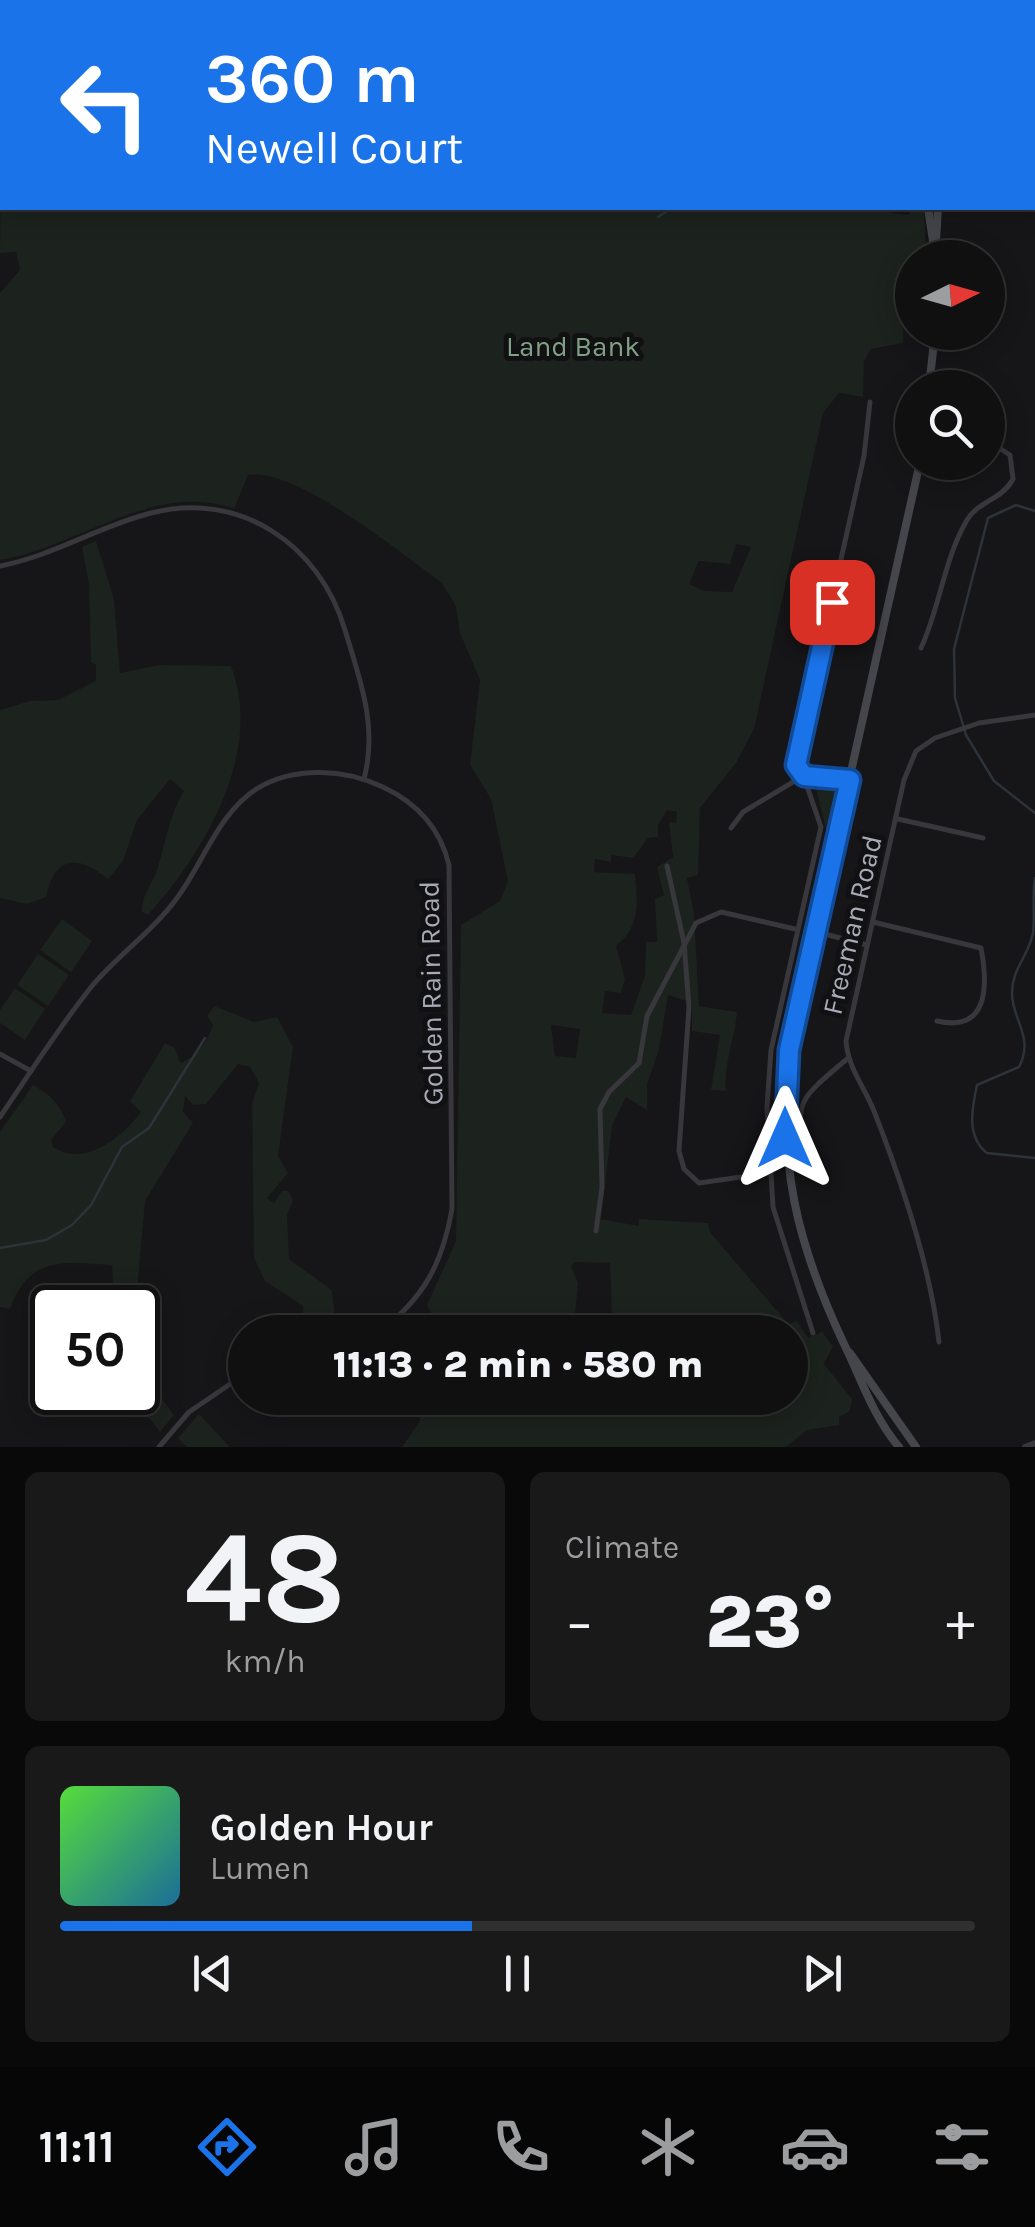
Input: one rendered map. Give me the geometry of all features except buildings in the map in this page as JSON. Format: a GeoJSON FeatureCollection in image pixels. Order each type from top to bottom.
{"type":"FeatureCollection","features":[{"type":"Feature","properties":{"kind":"main road"},"geometry":{"type":"LineString","coordinates":[[928,210],[933,240]]}},
{"type":"Feature","properties":{"kind":"main road"},"geometry":{"type":"LineString","coordinates":[[936,240],[938,210]]}},
{"type":"Feature","properties":{"kind":"main road"},"geometry":{"type":"LineString","coordinates":[[896,1447],[813,1277],[787,1172],[784,1104],[789,1050],[916,480]]}},
{"type":"Feature","properties":{"kind":"main road"},"geometry":{"type":"LineString","coordinates":[[847,1350],[916,1447]]}},
{"type":"Feature","properties":{"kind":"street"},"geometry":{"type":"LineString","coordinates":[[813,1333],[784,1251],[770,1174],[771,1050],[820,827],[797,757],[864,456],[870,402]]}},
{"type":"Feature","properties":{"kind":"street"},"geometry":{"type":"LineString","coordinates":[[921,648],[936,616],[962,529],[975,508],[1004,492],[1013,479],[1010,455],[1005,452]]}},
{"type":"Feature","properties":{"kind":"street"},"geometry":{"type":"LineString","coordinates":[[0,566],[36,558],[166,510],[198,507],[228,511],[263,525],[304,555],[334,598],[369,713],[364,778]]}},
{"type":"Feature","properties":{"kind":"street","name":"Freeman Road"},"geometry":{"type":"LineString","coordinates":[[939,1342],[936,1312],[874,1109],[847,1058],[846,1040],[904,780],[916,751],[948,732],[1035,715]]}},
{"type":"Feature","properties":{"kind":"street","name":"Golden Rain Road"},"geometry":{"type":"LineString","coordinates":[[0,1117],[92,986],[178,897],[225,819],[248,795],[279,778],[302,773],[364,778],[410,801],[431,822],[446,851],[450,884],[452,1209],[442,1255],[412,1306],[401,1315]]}},
{"type":"Feature","properties":{"kind":"street"},"geometry":{"type":"LineString","coordinates":[[732,828],[743,812],[804,776],[850,780]]}},
{"type":"Feature","properties":{"kind":"street"},"geometry":{"type":"LineString","coordinates":[[898,820],[983,838]]}},
{"type":"Feature","properties":{"kind":"street"},"geometry":{"type":"LineString","coordinates":[[667,866],[684,943],[690,1008],[681,1096],[680,1151],[684,1169],[699,1183],[770,1174]]}},
{"type":"Feature","properties":{"kind":"street"},"geometry":{"type":"LineString","coordinates":[[596,1231],[602,1187],[603,1099],[638,1063],[647,1016],[696,923],[713,913],[796,930]]}},
{"type":"Feature","properties":{"kind":"street"},"geometry":{"type":"LineString","coordinates":[[873,922],[981,948],[986,977],[980,1008],[968,1021],[954,1025],[937,1021]]}},
{"type":"Feature","properties":{"kind":"street"},"geometry":{"type":"LineString","coordinates":[[817,932],[868,945]]}},
{"type":"Feature","properties":{"kind":"street"},"geometry":{"type":"LineString","coordinates":[[0,1054],[32,1071]]}},
{"type":"Feature","properties":{"kind":"street"},"geometry":{"type":"LineString","coordinates":[[804,1172],[799,1104],[847,1058]]}},
{"type":"Feature","properties":{"kind":"street"},"geometry":{"type":"LineString","coordinates":[[158,1447],[201,1402],[228,1385]]}},
{"type":"Feature","properties":{"kind":"street"},"geometry":{"type":"LineString","coordinates":[[1025,1447],[1035,1442]]}},
{"type":"Feature","properties":{"kind":"green space","name":"Land Bank"},"geometry":{"type":"Polygon","coordinates":[[[0,210],[890,210],[908,215],[911,210],[924,210],[925,240],[895,240],[895,344],[871,349],[864,361],[863,397],[839,393],[823,413],[754,729],[736,763],[700,808],[698,875],[687,878],[694,914],[699,1006],[737,1012],[726,1091],[711,1090],[720,1035],[692,1031],[692,1003],[668,995],[659,1050],[647,1084],[647,1110],[626,1097],[612,1126],[601,1219],[639,1226],[639,1219],[708,1223],[710,1232],[780,1315],[612,1315],[610,1263],[575,1262],[571,1266],[578,1283],[575,1315],[432,1315],[427,1305],[456,1241],[461,925],[500,901],[508,881],[491,799],[470,765],[480,680],[460,633],[456,606],[442,583],[376,534],[320,498],[268,476],[248,475],[234,509],[204,502],[145,509],[58,543],[0,560],[0,293],[20,270],[16,252],[0,253],[0,210]],[[736,544],[730,564],[699,561],[689,584],[704,591],[732,592],[751,547],[736,544]],[[667,810],[658,825],[658,837],[648,838],[633,858],[611,855],[611,862],[595,859],[594,872],[635,874],[637,895],[630,931],[616,946],[625,979],[621,993],[605,991],[602,1013],[631,1015],[645,976],[646,942],[657,942],[655,899],[664,895],[657,867],[673,857],[669,822],[676,823],[677,812],[667,810]],[[551,1025],[555,1056],[576,1058],[580,1029],[551,1025]]]}},
{"type":"Feature","properties":{"kind":"green space"},"geometry":{"type":"Polygon","coordinates":[[[96,541],[114,599],[120,673],[159,665],[231,666],[239,698],[235,765],[224,798],[190,861],[148,915],[142,912],[144,899],[184,791],[170,779],[137,820],[123,861],[108,879],[87,866],[69,863],[55,873],[46,897],[27,904],[0,898],[0,710],[30,701],[58,700],[96,681],[96,665],[91,662],[89,585],[82,547],[96,541]]]}},
{"type":"Feature","properties":{"kind":"green space"},"geometry":{"type":"Polygon","coordinates":[[[824,785],[841,795],[832,832],[826,829],[816,789],[824,785]]]}},
{"type":"Feature","properties":{"kind":"green space"},"geometry":{"type":"Polygon","coordinates":[[[62,919],[92,941],[71,972],[40,950],[62,919]]]}},
{"type":"Feature","properties":{"kind":"green space"},"geometry":{"type":"Polygon","coordinates":[[[38,954],[69,975],[48,1006],[17,985],[38,954]]]}},
{"type":"Feature","properties":{"kind":"green space"},"geometry":{"type":"Polygon","coordinates":[[[15,988],[45,1009],[25,1040],[0,1023],[0,1010],[15,988]]]}},
{"type":"Feature","properties":{"kind":"green space"},"geometry":{"type":"Polygon","coordinates":[[[214,1006],[254,1022],[277,1017],[293,1047],[278,1156],[288,1173],[267,1198],[274,1203],[282,1191],[288,1191],[293,1200],[287,1215],[289,1259],[332,1290],[335,1315],[303,1315],[303,1306],[265,1281],[254,1258],[252,1104],[259,1083],[250,1067],[238,1064],[206,1104],[193,1105],[185,1096],[183,1112],[193,1123],[145,1201],[138,1285],[113,1285],[112,1265],[63,1263],[38,1271],[18,1291],[10,1309],[0,1307],[0,1132],[33,1085],[54,1100],[66,1122],[51,1140],[53,1147],[65,1153],[90,1152],[113,1140],[141,1112],[130,1101],[165,1043],[175,1048],[180,1063],[200,1048],[213,1025],[207,1016],[214,1006]]]}},
{"type":"Feature","properties":{"kind":"green space"},"geometry":{"type":"Polygon","coordinates":[[[822,1332],[833,1346],[824,1364],[852,1399],[850,1411],[839,1417],[839,1425],[807,1430],[786,1447],[402,1447],[421,1415],[808,1415],[808,1338],[822,1332]]]}},
{"type":"Feature","properties":{"kind":"green space"},"geometry":{"type":"Polygon","coordinates":[[[160,1396],[174,1415],[160,1432],[147,1415],[160,1415],[160,1396]]]}},
{"type":"Feature","properties":{"kind":"green space"},"geometry":{"type":"Polygon","coordinates":[[[199,1414],[230,1447],[187,1447],[178,1438],[199,1414]]]}},
{"type":"Feature","properties":{"kind":"waterway"},"geometry":{"type":"LineString","coordinates":[[658,217],[669,210]]}},
{"type":"Feature","properties":{"kind":"waterway"},"geometry":{"type":"LineString","coordinates":[[1035,511],[1016,505],[988,518],[954,649],[955,698],[966,735],[994,781],[1035,813]]}},
{"type":"Feature","properties":{"kind":"waterway"},"geometry":{"type":"LineString","coordinates":[[1035,878],[1033,933],[1012,992],[1024,1037],[1023,1056],[1019,1067],[977,1085],[972,1122],[976,1139],[987,1153],[1035,1158]]}},
{"type":"Feature","properties":{"kind":"waterway"},"geometry":{"type":"LineString","coordinates":[[0,1248],[46,1240],[72,1225],[91,1205],[122,1147],[149,1128],[205,1038]]}},
{"type":"Feature","properties":{"kind":"route"},"geometry":{"type":"LineString","coordinates":[[785,1138],[789,1050],[850,780],[824,774],[804,776],[796,765],[832,602]]}}]}
